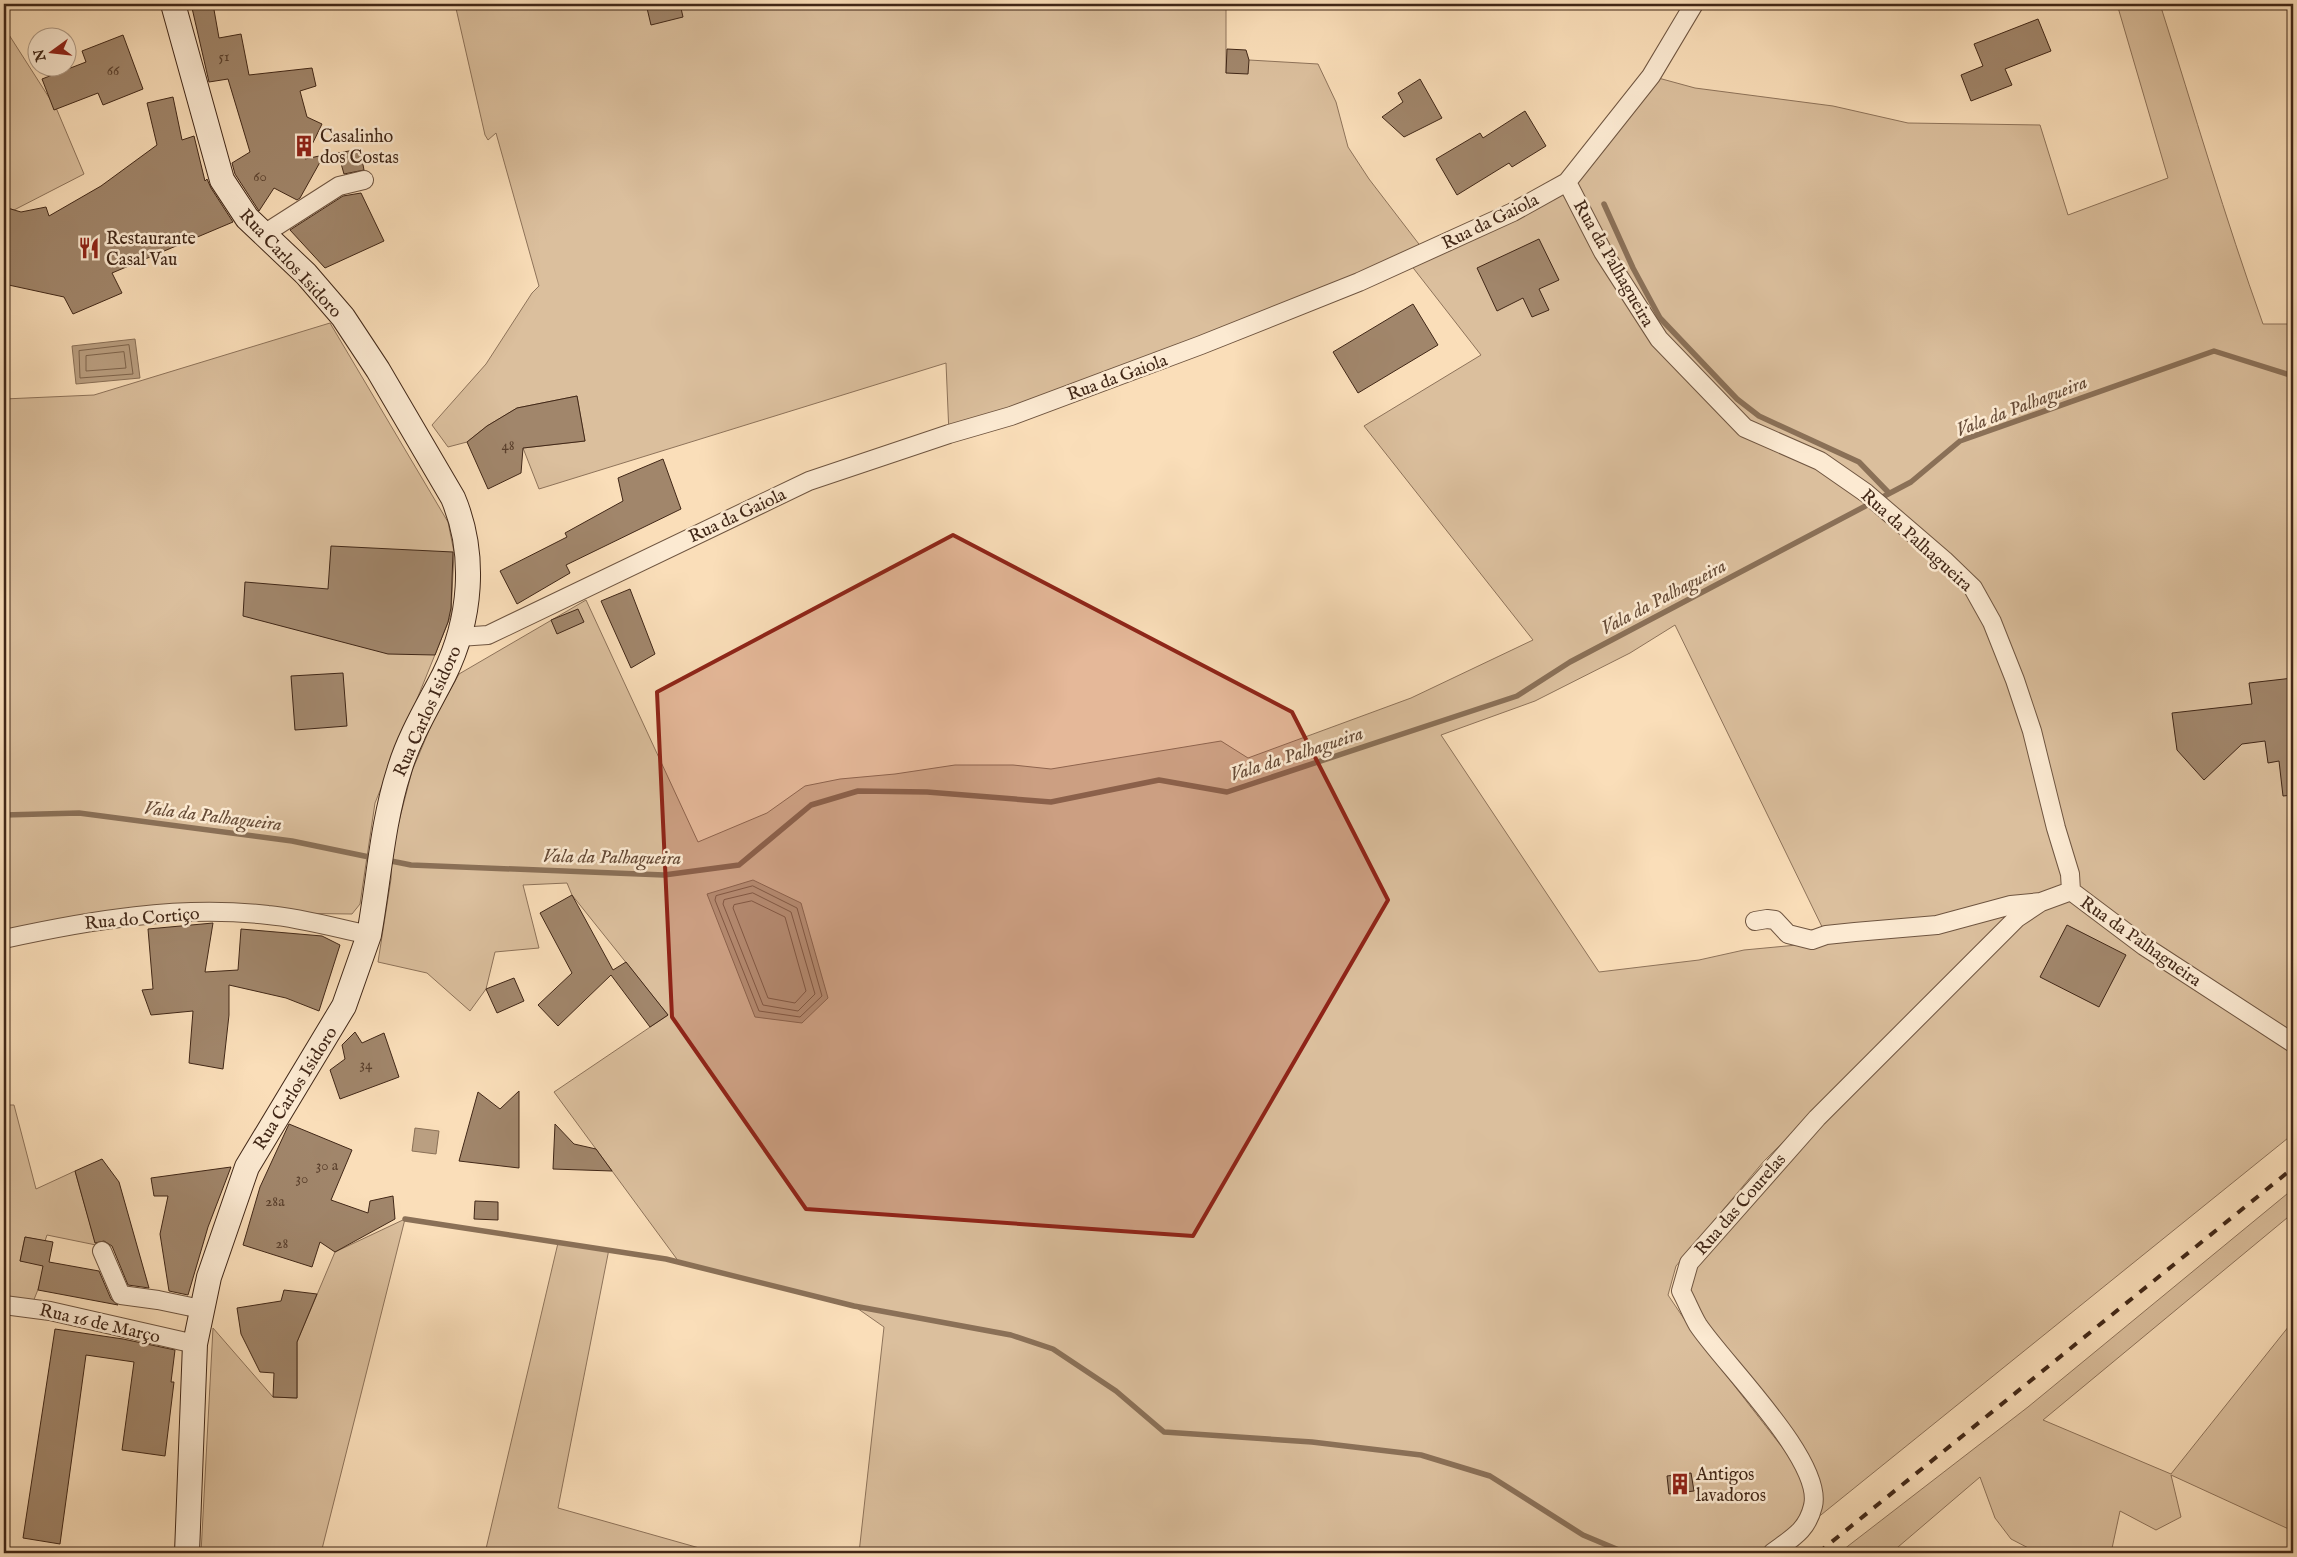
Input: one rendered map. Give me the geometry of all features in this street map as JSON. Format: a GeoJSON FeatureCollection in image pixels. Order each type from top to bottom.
{"type":"FeatureCollection","features":[{"type":"Feature","properties":{"kind":"street","name":"Rua Carlos Isidoro"},"geometry":{"type":"LineString","coordinates":[[174,4],[222,180],[247,218],[306,274],[343,317],[378,370],[453,498],[462,519],[468,553],[467,595],[459,637],[444,674],[411,738],[399,768],[390,801],[369,935],[344,1006],[247,1167],[218,1247],[201,1309],[195,1344],[187,1553]]}},
{"type":"Feature","properties":{"kind":"street","name":"Rua da Gaiola"},"geometry":{"type":"LineString","coordinates":[[459,637],[488,635],[808,481],[949,434],[1012,416],[1202,346],[1359,282],[1513,212],[1567,182],[1651,76],[1694,4]]}},
{"type":"Feature","properties":{"kind":"street"},"geometry":{"type":"LineString","coordinates":[[264,234],[340,186],[364,180]]}},
{"type":"Feature","properties":{"kind":"street","name":"Rua da Palhagueira"},"geometry":{"type":"LineString","coordinates":[[1567,182],[1604,252],[1659,339],[1725,408],[1745,428],[1820,461],[1872,499],[1944,560],[1973,588],[1992,622],[2015,680],[2032,732],[2056,828],[2070,874],[2071,891],[2144,946],[2293,1043]]}},
{"type":"Feature","properties":{"kind":"street"},"geometry":{"type":"LineString","coordinates":[[1755,921],[1767,918],[1775,920],[1788,934],[1812,940],[1855,932],[1937,925],[2011,905],[2041,902],[2071,891]]}},
{"type":"Feature","properties":{"kind":"street","name":"Rua das Courelas"},"geometry":{"type":"LineString","coordinates":[[1772,1553],[1806,1527],[1814,1504],[1810,1481],[1793,1447],[1699,1325],[1681,1291],[1688,1263],[1817,1118],[2017,918],[2041,902]]}},
{"type":"Feature","properties":{"kind":"street","name":"Rua do Cortiço"},"geometry":{"type":"LineString","coordinates":[[4,939],[81,922],[180,911],[269,915],[369,935]]}},
{"type":"Feature","properties":{"kind":"street"},"geometry":{"type":"LineString","coordinates":[[102,1251],[121,1295],[201,1309]]}},
{"type":"Feature","properties":{"kind":"street","name":"Rua 16 de Março"},"geometry":{"type":"LineString","coordinates":[[4,1305],[50,1311],[195,1344]]}},
{"type":"Feature","properties":{"kind":"highlighted area"},"geometry":{"type":"Polygon","coordinates":[[[953,535],[1292,712],[1388,900],[1193,1236],[806,1209],[672,1017],[657,692],[953,535]]]}},
{"type":"Feature","properties":{"kind":"shaded area"},"geometry":{"type":"Polygon","coordinates":[[[455,4],[1226,4],[1226,73],[1249,60],[1318,64],[1336,102],[1348,147],[1369,179],[1425,252],[1566,182],[1651,76],[1695,88],[1833,106],[1908,123],[2040,125],[2068,215],[2168,178],[2117,4],[2160,4],[2263,324],[2293,324],[2293,1134],[1806,1527],[1810,1481],[1681,1291],[1689,1263],[1763,1177],[2040,902],[1826,935],[1675,625],[1630,653],[1535,701],[1441,735],[1599,972],[1699,960],[1744,950],[1829,942],[2015,913],[1764,1161],[1676,1266],[1668,1295],[1695,1335],[1799,1469],[1805,1489],[1804,1503],[1796,1521],[1790,1528],[1757,1553],[859,1553],[884,1327],[854,1306],[679,1262],[554,1092],[668,1015],[572,895],[567,883],[523,885],[539,948],[495,952],[486,989],[470,1011],[427,973],[378,962],[391,879],[392,848],[412,771],[433,721],[459,674],[586,600],[698,842],[767,813],[805,786],[840,779],[895,774],[955,765],[1013,765],[1051,769],[1221,741],[1248,758],[1411,698],[1533,640],[1364,426],[1481,355],[1407,260],[949,434],[946,363],[539,489],[523,448],[585,441],[577,396],[517,408],[487,426],[467,442],[448,447],[432,425],[486,364],[532,293],[539,286],[496,133],[488,140],[485,135],[455,4]]]}},
{"type":"Feature","properties":{"kind":"shaded area"},"geometry":{"type":"Polygon","coordinates":[[[4,27],[28,65],[28,78],[37,78],[57,110],[84,174],[14,210],[4,207],[4,27]]]}},
{"type":"Feature","properties":{"kind":"shaded area"},"geometry":{"type":"Polygon","coordinates":[[[330,323],[448,522],[454,552],[451,615],[375,803],[360,904],[352,914],[270,913],[180,908],[4,938],[4,399],[94,395],[330,323]]]}},
{"type":"Feature","properties":{"kind":"shaded area"},"geometry":{"type":"Polygon","coordinates":[[[4,1105],[14,1105],[36,1189],[75,1171],[96,1245],[47,1235],[45,1241],[25,1237],[20,1261],[49,1262],[31,1307],[4,1305],[4,1105]]]}},
{"type":"Feature","properties":{"kind":"shaded area"},"geometry":{"type":"Polygon","coordinates":[[[2293,1189],[2293,1213],[2043,1420],[2171,1474],[2293,1321],[2293,1531],[2171,1475],[2181,1517],[2156,1530],[2120,1511],[2111,1553],[2038,1553],[2011,1539],[1995,1518],[1980,1477],[1891,1553],[1839,1553],[2028,1407],[2293,1189]]]}},
{"type":"Feature","properties":{"kind":"shaded area"},"geometry":{"type":"Polygon","coordinates":[[[405,1219],[321,1553],[201,1553],[213,1328],[273,1397],[297,1398],[297,1342],[335,1252],[405,1219]]]}},
{"type":"Feature","properties":{"kind":"shaded area"},"geometry":{"type":"Polygon","coordinates":[[[558,1243],[609,1249],[558,1508],[717,1553],[485,1553],[558,1243]]]}},
{"type":"Feature","properties":{"kind":"water"},"geometry":{"type":"Polygon","coordinates":[[[135,339],[140,378],[76,384],[72,346],[135,339]]]}},
{"type":"Feature","properties":{"kind":"water"},"geometry":{"type":"Polygon","coordinates":[[[753,880],[801,903],[828,998],[802,1023],[755,1017],[707,894],[753,880]]]}},
{"type":"Feature","properties":{"kind":"water"},"geometry":{"type":"Polygon","coordinates":[[[415,1128],[439,1131],[436,1154],[412,1151],[415,1128]]]}},
{"type":"Feature","properties":{"kind":"building"},"geometry":{"type":"Polygon","coordinates":[[[213,4],[219,38],[241,34],[249,75],[312,68],[316,86],[300,91],[307,117],[322,124],[305,159],[324,155],[300,198],[297,200],[274,188],[259,211],[235,174],[232,163],[250,152],[228,79],[209,82],[192,8],[213,4]]]}},
{"type":"Feature","properties":{"kind":"building"},"geometry":{"type":"Polygon","coordinates":[[[646,4],[680,4],[683,17],[651,25],[646,4]]]}},
{"type":"Feature","properties":{"kind":"building"},"geometry":{"type":"Polygon","coordinates":[[[2038,19],[2051,51],[2005,69],[2012,85],[1971,101],[1961,75],[1983,66],[1974,44],[2038,19]]]}},
{"type":"Feature","properties":{"kind":"building"},"geometry":{"type":"Polygon","coordinates":[[[123,35],[143,89],[103,105],[98,93],[54,110],[42,79],[78,78],[78,65],[86,62],[82,51],[123,35]]]}},
{"type":"Feature","properties":{"kind":"building"},"geometry":{"type":"Polygon","coordinates":[[[1227,49],[1246,50],[1249,60],[1248,74],[1226,73],[1227,49]]]}},
{"type":"Feature","properties":{"kind":"building"},"geometry":{"type":"Polygon","coordinates":[[[1420,79],[1442,118],[1404,137],[1382,117],[1403,102],[1398,93],[1420,79]]]}},
{"type":"Feature","properties":{"kind":"building","name":"Restaurante Casal Vau"},"geometry":{"type":"Polygon","coordinates":[[[173,97],[182,140],[194,136],[205,181],[207,179],[233,222],[112,273],[122,293],[73,314],[64,297],[4,284],[4,207],[21,212],[46,207],[49,216],[101,186],[157,145],[147,103],[173,97]]]}},
{"type":"Feature","properties":{"kind":"building"},"geometry":{"type":"Polygon","coordinates":[[[1525,111],[1546,146],[1512,167],[1509,163],[1457,195],[1436,159],[1480,133],[1483,138],[1525,111]]]}},
{"type":"Feature","properties":{"kind":"building"},"geometry":{"type":"Polygon","coordinates":[[[360,149],[364,170],[344,174],[338,153],[360,149]]]}},
{"type":"Feature","properties":{"kind":"building"},"geometry":{"type":"Polygon","coordinates":[[[361,193],[384,241],[325,268],[290,230],[343,196],[361,193]]]}},
{"type":"Feature","properties":{"kind":"building"},"geometry":{"type":"Polygon","coordinates":[[[1539,239],[1559,280],[1539,289],[1549,310],[1532,317],[1523,298],[1497,311],[1477,268],[1539,239]]]}},
{"type":"Feature","properties":{"kind":"building"},"geometry":{"type":"Polygon","coordinates":[[[1413,304],[1438,345],[1358,393],[1333,352],[1413,304]]]}},
{"type":"Feature","properties":{"kind":"building"},"geometry":{"type":"Polygon","coordinates":[[[577,396],[585,441],[523,448],[521,473],[488,489],[467,442],[487,426],[517,408],[577,396]]]}},
{"type":"Feature","properties":{"kind":"building"},"geometry":{"type":"Polygon","coordinates":[[[663,459],[681,509],[566,565],[570,573],[517,604],[500,571],[567,537],[565,533],[623,501],[618,478],[663,459]]]}},
{"type":"Feature","properties":{"kind":"building"},"geometry":{"type":"Polygon","coordinates":[[[331,546],[453,552],[451,608],[448,622],[435,655],[388,654],[243,616],[245,582],[328,589],[331,546]]]}},
{"type":"Feature","properties":{"kind":"building"},"geometry":{"type":"Polygon","coordinates":[[[630,589],[655,654],[631,668],[601,601],[630,589]]]}},
{"type":"Feature","properties":{"kind":"building"},"geometry":{"type":"Polygon","coordinates":[[[578,609],[584,622],[557,634],[551,620],[578,609]]]}},
{"type":"Feature","properties":{"kind":"building"},"geometry":{"type":"Polygon","coordinates":[[[343,673],[347,726],[295,730],[291,676],[343,673]]]}},
{"type":"Feature","properties":{"kind":"building"},"geometry":{"type":"Polygon","coordinates":[[[2293,678],[2293,795],[2283,796],[2279,761],[2268,763],[2265,741],[2242,744],[2204,780],[2177,750],[2172,713],[2252,704],[2249,683],[2293,678]]]}},
{"type":"Feature","properties":{"kind":"building"},"geometry":{"type":"Polygon","coordinates":[[[572,895],[613,970],[626,962],[668,1015],[650,1027],[611,975],[558,1026],[538,1005],[572,973],[540,913],[572,895]]]}},
{"type":"Feature","properties":{"kind":"building"},"geometry":{"type":"Polygon","coordinates":[[[213,923],[205,972],[238,970],[241,929],[322,936],[340,945],[319,1011],[286,998],[229,985],[229,1015],[223,1069],[189,1063],[193,1011],[151,1015],[142,990],[153,989],[148,929],[213,923]]]}},
{"type":"Feature","properties":{"kind":"building"},"geometry":{"type":"Polygon","coordinates":[[[2067,925],[2126,955],[2099,1007],[2040,977],[2067,925]]]}},
{"type":"Feature","properties":{"kind":"building"},"geometry":{"type":"Polygon","coordinates":[[[514,978],[524,1001],[497,1013],[486,989],[514,978]]]}},
{"type":"Feature","properties":{"kind":"building"},"geometry":{"type":"Polygon","coordinates":[[[355,1032],[362,1043],[384,1033],[399,1077],[340,1099],[330,1070],[345,1059],[342,1045],[355,1032]]]}},
{"type":"Feature","properties":{"kind":"building"},"geometry":{"type":"Polygon","coordinates":[[[519,1091],[519,1168],[459,1161],[478,1092],[500,1109],[519,1091]]]}},
{"type":"Feature","properties":{"kind":"building"},"geometry":{"type":"Polygon","coordinates":[[[289,1124],[352,1150],[331,1200],[368,1213],[370,1201],[393,1196],[395,1219],[335,1252],[320,1242],[312,1267],[243,1245],[260,1187],[289,1124]]]}},
{"type":"Feature","properties":{"kind":"building"},"geometry":{"type":"Polygon","coordinates":[[[555,1124],[574,1144],[596,1149],[612,1171],[553,1169],[555,1124]]]}},
{"type":"Feature","properties":{"kind":"building"},"geometry":{"type":"Polygon","coordinates":[[[102,1159],[119,1182],[149,1288],[128,1285],[112,1246],[104,1241],[95,1243],[75,1171],[102,1159]]]}},
{"type":"Feature","properties":{"kind":"building"},"geometry":{"type":"Polygon","coordinates":[[[231,1167],[208,1227],[188,1295],[169,1291],[160,1234],[168,1196],[154,1196],[151,1178],[231,1167]]]}},
{"type":"Feature","properties":{"kind":"building"},"geometry":{"type":"Polygon","coordinates":[[[475,1201],[498,1202],[498,1220],[474,1219],[475,1201]]]}},
{"type":"Feature","properties":{"kind":"building"},"geometry":{"type":"Polygon","coordinates":[[[25,1237],[53,1242],[49,1262],[99,1271],[111,1299],[118,1305],[38,1290],[43,1266],[20,1261],[25,1237]]]}},
{"type":"Feature","properties":{"kind":"building"},"geometry":{"type":"Polygon","coordinates":[[[284,1290],[317,1294],[297,1342],[297,1398],[273,1397],[274,1373],[260,1372],[241,1334],[237,1308],[281,1301],[284,1290]]]}},
{"type":"Feature","properties":{"kind":"building"},"geometry":{"type":"Polygon","coordinates":[[[55,1329],[123,1339],[175,1350],[171,1382],[174,1382],[165,1456],[122,1450],[134,1362],[86,1355],[60,1544],[23,1538],[55,1329]]]}},
{"type":"Feature","properties":{"kind":"building","name":"Antigos lavadoros"},"geometry":{"type":"Polygon","coordinates":[[[1691,1473],[1694,1491],[1669,1494],[1667,1476],[1691,1473]]]}},
{"type":"Feature","properties":{"kind":"waterway"},"geometry":{"type":"LineString","coordinates":[[1604,204],[1633,268],[1660,318],[1737,399],[1759,416],[1859,462],[1889,493]]}},
{"type":"Feature","properties":{"kind":"waterway","name":"Vala da Palhagueira"},"geometry":{"type":"LineString","coordinates":[[386,860],[411,865],[664,875],[739,865],[811,805],[858,791],[927,792],[1051,802],[1159,780],[1227,792],[1517,696],[1570,662],[1911,482],[1960,441],[2214,351],[2293,376]]}},
{"type":"Feature","properties":{"kind":"waterway","name":"Vala da Palhagueira"},"geometry":{"type":"LineString","coordinates":[[4,815],[79,813],[292,841],[374,858]]}},
{"type":"Feature","properties":{"kind":"waterway"},"geometry":{"type":"LineString","coordinates":[[405,1219],[666,1259],[854,1306],[1011,1335],[1053,1349],[1116,1391],[1164,1432],[1312,1442],[1421,1455],[1490,1476],[1583,1535],[1626,1553]]}},
{"type":"Feature","properties":{"kind":"railway"},"geometry":{"type":"LineString","coordinates":[[1818,1553],[2293,1168]]}},
{"type":"Feature","properties":{"kind":"place","name":"Casalinho dos Costas"},"geometry":{"type":"Point","coordinates":[304,146]}},
{"type":"Feature","properties":{"kind":"place","name":"Restaurante Casal Vau"},"geometry":{"type":"Point","coordinates":[89,248]}},
{"type":"Feature","properties":{"kind":"place","name":"Antigos lavadoros"},"geometry":{"type":"Point","coordinates":[1680,1484]}}]}
